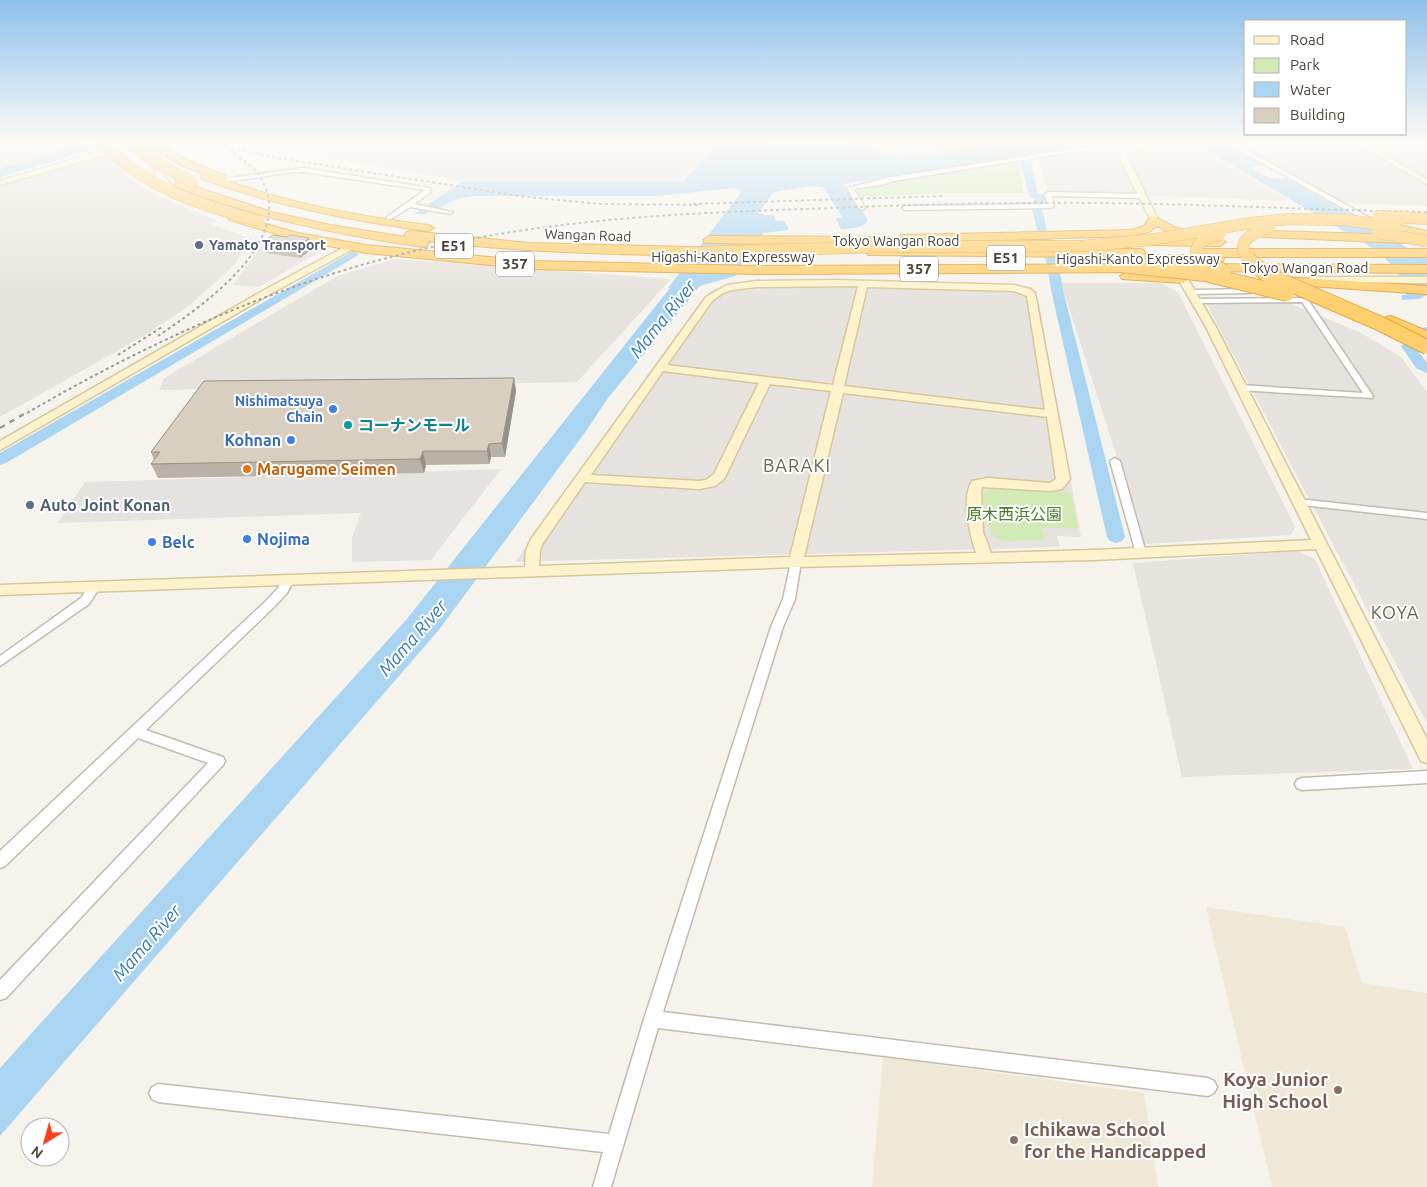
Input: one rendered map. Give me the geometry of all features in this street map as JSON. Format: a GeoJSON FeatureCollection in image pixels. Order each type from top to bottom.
{"type":"FeatureCollection","features":[{"type":"Feature","properties":{"kind":"highway","name":"357"},"geometry":{"type":"LineString","coordinates":[[180,196],[256,225],[347,246],[389,253],[414,254]]}},
{"type":"Feature","properties":{"kind":"highway","name":"Tokyo Wangan Road"},"geometry":{"type":"LineString","coordinates":[[186,196],[259,221],[414,254],[503,264],[616,269],[1085,272],[1372,260],[1427,269]]}},
{"type":"Feature","properties":{"kind":"highway","name":"Higashi-Kanto Expressway"},"geometry":{"type":"LineString","coordinates":[[211,196],[226,202],[344,231],[446,246],[534,253],[643,250],[1372,260]]}},
{"type":"Feature","properties":{"kind":"highway","name":"Higashi-Kanto Expressway"},"geometry":{"type":"LineString","coordinates":[[233,196],[277,213],[384,231],[468,242],[560,248],[705,252],[1372,260]]}},
{"type":"Feature","properties":{"kind":"highway","name":"Tokyo Wangan Road"},"geometry":{"type":"LineString","coordinates":[[262,196],[322,211],[404,225],[488,234],[584,239],[643,250],[680,240],[866,241],[1072,237],[1355,243],[1427,241]]}},
{"type":"Feature","properties":{"kind":"highway"},"geometry":{"type":"LineString","coordinates":[[284,196],[304,202],[389,218],[439,224]]}},
{"type":"Feature","properties":{"kind":"highway"},"geometry":{"type":"LineString","coordinates":[[277,213],[318,230],[395,246],[595,268]]}},
{"type":"Feature","properties":{"kind":"highway"},"geometry":{"type":"LineString","coordinates":[[866,241],[1012,236],[1120,237],[1176,234],[1265,216],[1333,214],[1427,219]]}},
{"type":"Feature","properties":{"kind":"highway"},"geometry":{"type":"LineString","coordinates":[[309,218],[464,236],[537,240],[584,239]]}},
{"type":"Feature","properties":{"kind":"highway"},"geometry":{"type":"LineString","coordinates":[[1072,237],[1137,232],[1151,226],[1154,219],[1176,231],[1205,238],[1355,243]]}},
{"type":"Feature","properties":{"kind":"highway"},"geometry":{"type":"LineString","coordinates":[[705,252],[870,247],[1082,246],[1156,239],[1264,221],[1304,219],[1373,223],[1427,234]]}},
{"type":"Feature","properties":{"kind":"highway"},"geometry":{"type":"LineString","coordinates":[[1427,241],[1334,226],[1295,225],[1277,226],[1257,231],[1247,237],[1243,247],[1244,254],[1250,262],[1266,274],[1381,324],[1427,347]]}},
{"type":"Feature","properties":{"kind":"highway"},"geometry":{"type":"LineString","coordinates":[[1427,241],[1231,234],[1210,237],[1197,245],[1196,252],[1200,258],[1221,271],[1250,280],[1333,298],[1427,336]]}},
{"type":"Feature","properties":{"kind":"highway"},"geometry":{"type":"LineString","coordinates":[[643,250],[765,262],[1078,264],[1172,269],[1231,279],[1304,300],[1372,326],[1427,354]]}},
{"type":"Feature","properties":{"kind":"highway"},"geometry":{"type":"LineString","coordinates":[[1372,260],[1427,253]]}},
{"type":"Feature","properties":{"kind":"highway"},"geometry":{"type":"LineString","coordinates":[[1372,260],[1427,258]]}},
{"type":"Feature","properties":{"kind":"highway"},"geometry":{"type":"LineString","coordinates":[[756,270],[1158,273],[1211,278],[1276,289],[1342,304],[1391,320]]}},
{"type":"Feature","properties":{"kind":"highway"},"geometry":{"type":"LineString","coordinates":[[1085,272],[1184,279]]}},
{"type":"Feature","properties":{"kind":"highway"},"geometry":{"type":"LineString","coordinates":[[1268,280],[1427,289]]}},
{"type":"Feature","properties":{"kind":"street"},"geometry":{"type":"LineString","coordinates":[[182,196],[186,200]]}},
{"type":"Feature","properties":{"kind":"street"},"geometry":{"type":"LineString","coordinates":[[389,218],[423,196]]}},
{"type":"Feature","properties":{"kind":"street"},"geometry":{"type":"LineString","coordinates":[[855,196],[862,208]]}},
{"type":"Feature","properties":{"kind":"street"},"geometry":{"type":"LineString","coordinates":[[905,208],[1051,206],[1049,196]]}},
{"type":"Feature","properties":{"kind":"street"},"geometry":{"type":"LineString","coordinates":[[1143,196],[1154,219]]}},
{"type":"Feature","properties":{"kind":"street"},"geometry":{"type":"LineString","coordinates":[[1326,196],[1368,220],[1382,221],[1392,215],[1427,219]]}},
{"type":"Feature","properties":{"kind":"street"},"geometry":{"type":"LineString","coordinates":[[410,205],[450,212]]}},
{"type":"Feature","properties":{"kind":"street"},"geometry":{"type":"LineString","coordinates":[[0,440],[347,246]]}},
{"type":"Feature","properties":{"kind":"street"},"geometry":{"type":"LineString","coordinates":[[1184,279],[1427,280]]}},
{"type":"Feature","properties":{"kind":"street"},"geometry":{"type":"LineString","coordinates":[[1184,279],[1427,756]]}},
{"type":"Feature","properties":{"kind":"street"},"geometry":{"type":"LineString","coordinates":[[532,571],[534,546],[662,368],[709,299],[725,289],[756,284],[863,284],[1014,288],[1030,294],[1033,298],[1064,476],[1061,483],[1057,486],[1043,487],[988,482],[977,484],[974,488],[977,536],[985,558]]}},
{"type":"Feature","properties":{"kind":"street"},"geometry":{"type":"LineString","coordinates":[[602,1187],[652,1019],[777,627],[789,600],[796,562],[863,284]]}},
{"type":"Feature","properties":{"kind":"street"},"geometry":{"type":"LineString","coordinates":[[1194,296],[1248,291]]}},
{"type":"Feature","properties":{"kind":"street"},"geometry":{"type":"LineString","coordinates":[[1194,296],[1304,300],[1369,396],[1241,388]]}},
{"type":"Feature","properties":{"kind":"street"},"geometry":{"type":"LineString","coordinates":[[0,446],[210,322]]}},
{"type":"Feature","properties":{"kind":"street"},"geometry":{"type":"LineString","coordinates":[[662,368],[1053,414]]}},
{"type":"Feature","properties":{"kind":"street"},"geometry":{"type":"LineString","coordinates":[[584,478],[699,485],[714,481],[766,380]]}},
{"type":"Feature","properties":{"kind":"street"},"geometry":{"type":"LineString","coordinates":[[1115,461],[1141,553]]}},
{"type":"Feature","properties":{"kind":"street"},"geometry":{"type":"LineString","coordinates":[[1298,502],[1427,516]]}},
{"type":"Feature","properties":{"kind":"street"},"geometry":{"type":"LineString","coordinates":[[0,590],[796,562],[1141,553],[1319,544]]}},
{"type":"Feature","properties":{"kind":"street"},"geometry":{"type":"LineString","coordinates":[[0,861],[272,603],[283,590],[288,580]]}},
{"type":"Feature","properties":{"kind":"street"},"geometry":{"type":"LineString","coordinates":[[0,662],[85,601],[94,587]]}},
{"type":"Feature","properties":{"kind":"street"},"geometry":{"type":"LineString","coordinates":[[0,992],[218,761],[136,732]]}},
{"type":"Feature","properties":{"kind":"street"},"geometry":{"type":"LineString","coordinates":[[1302,784],[1427,777]]}},
{"type":"Feature","properties":{"kind":"street"},"geometry":{"type":"LineString","coordinates":[[652,1019],[1208,1087]]}},
{"type":"Feature","properties":{"kind":"street"},"geometry":{"type":"LineString","coordinates":[[158,1093],[615,1144]]}},
{"type":"Feature","properties":{"kind":"shaded area"},"geometry":{"type":"Polygon","coordinates":[[[0,196],[161,196],[218,221],[211,224],[252,239],[234,265],[190,305],[142,337],[0,417],[0,196]]]}},
{"type":"Feature","properties":{"kind":"shaded area"},"geometry":{"type":"Polygon","coordinates":[[[1166,196],[1282,196],[1290,201],[1166,196]]]}},
{"type":"Feature","properties":{"kind":"shaded area"},"geometry":{"type":"Polygon","coordinates":[[[1330,196],[1427,196],[1427,206],[1342,203],[1330,196]]]}},
{"type":"Feature","properties":{"kind":"shaded area"},"geometry":{"type":"Polygon","coordinates":[[[268,237],[323,250],[259,287],[233,285],[268,237]]]}},
{"type":"Feature","properties":{"kind":"shaded area"},"geometry":{"type":"Polygon","coordinates":[[[394,259],[671,279],[577,382],[159,390],[164,378],[337,276],[394,259]]]}},
{"type":"Feature","properties":{"kind":"shaded area"},"geometry":{"type":"Polygon","coordinates":[[[836,281],[1032,287],[1038,298],[1081,537],[1057,536],[1060,547],[515,562],[711,290],[741,282],[836,281]]]}},
{"type":"Feature","properties":{"kind":"shaded area"},"geometry":{"type":"Polygon","coordinates":[[[1061,283],[1161,283],[1178,292],[1295,527],[1291,535],[1145,544],[1061,283]]]}},
{"type":"Feature","properties":{"kind":"shaded area"},"geometry":{"type":"Polygon","coordinates":[[[1206,303],[1289,303],[1361,333],[1401,357],[1427,392],[1427,723],[1206,303]]]}},
{"type":"Feature","properties":{"kind":"shaded area"},"geometry":{"type":"Polygon","coordinates":[[[501,469],[431,560],[352,562],[352,538],[361,513],[58,523],[85,482],[501,469]]]}},
{"type":"Feature","properties":{"kind":"shaded area"},"geometry":{"type":"Polygon","coordinates":[[[1297,551],[1315,559],[1413,769],[1182,777],[1133,563],[1297,551]]]}},
{"type":"Feature","properties":{"kind":"shaded area","name":"Koya Junior High School"},"geometry":{"type":"Polygon","coordinates":[[[1206,907],[1345,927],[1362,983],[1427,993],[1427,1187],[1272,1187],[1206,907]]]}},
{"type":"Feature","properties":{"kind":"shaded area","name":"Ichikawa School for the Handicapped"},"geometry":{"type":"Polygon","coordinates":[[[883,1057],[1144,1093],[1158,1187],[872,1187],[883,1057]]]}},
{"type":"Feature","properties":{"kind":"green space","name":"原木西浜公園"},"geometry":{"type":"Polygon","coordinates":[[[1003,486],[1071,493],[1078,529],[1041,527],[1045,539],[1004,541],[992,535],[982,498],[984,492],[1003,486]]]}},
{"type":"Feature","properties":{"kind":"water"},"geometry":{"type":"Polygon","coordinates":[[[440,196],[472,196],[456,199],[439,208],[434,207],[426,214],[414,214],[440,196]]]}},
{"type":"Feature","properties":{"kind":"water","name":"Mama River"},"geometry":{"type":"Polygon","coordinates":[[[738,196],[771,196],[758,213],[774,215],[776,221],[784,221],[789,230],[763,233],[735,276],[700,286],[608,398],[586,431],[438,631],[0,1136],[0,1068],[406,620],[670,288],[668,288],[738,196]]]}},
{"type":"Feature","properties":{"kind":"water"},"geometry":{"type":"Polygon","coordinates":[[[829,196],[852,196],[867,218],[867,222],[855,228],[841,229],[836,218],[842,217],[829,196]]]}},
{"type":"Feature","properties":{"kind":"water"},"geometry":{"type":"Polygon","coordinates":[[[1285,196],[1318,196],[1427,259],[1427,295],[1419,299],[1402,300],[1402,295],[1406,295],[1407,290],[1392,265],[1374,249],[1285,196]]]}},
{"type":"Feature","properties":{"kind":"building"},"geometry":{"type":"Polygon","coordinates":[[[273,235],[309,238],[297,247],[262,242],[273,235]]]}},
{"type":"Feature","properties":{"kind":"building","name":"コーナンモール"},"geometry":{"type":"Polygon","coordinates":[[[514,378],[502,443],[489,444],[487,451],[423,451],[420,459],[151,464],[160,452],[151,452],[204,381],[514,378]]]}},
{"type":"Feature","properties":{"kind":"waterway"},"geometry":{"type":"LineString","coordinates":[[1036,196],[1040,197],[1041,200],[1036,204],[1042,230],[1050,250],[1058,294],[1116,537]]}},
{"type":"Feature","properties":{"kind":"waterway"},"geometry":{"type":"LineString","coordinates":[[0,460],[353,254]]}},
{"type":"Feature","properties":{"kind":"waterway"},"geometry":{"type":"LineString","coordinates":[[1427,331],[1408,346],[1421,365],[1427,369]]}},
{"type":"Feature","properties":{"kind":"railway"},"geometry":{"type":"LineString","coordinates":[[158,336],[220,289],[241,268],[257,246],[267,223],[268,196]]}},
{"type":"Feature","properties":{"kind":"railway"},"geometry":{"type":"LineString","coordinates":[[523,196],[600,204],[701,205]]}},
{"type":"Feature","properties":{"kind":"railway"},"geometry":{"type":"LineString","coordinates":[[693,204],[931,196]]}},
{"type":"Feature","properties":{"kind":"railway"},"geometry":{"type":"LineString","coordinates":[[27,413],[168,338],[266,297],[316,279],[419,250],[467,240],[563,225],[709,213],[950,204],[1137,204],[1427,212]]}},
{"type":"Feature","properties":{"kind":"railway"},"geometry":{"type":"LineString","coordinates":[[118,355],[162,327]]}},
{"type":"Feature","properties":{"kind":"railway"},"geometry":{"type":"LineString","coordinates":[[0,428],[29,411]]}},
{"type":"Feature","properties":{"kind":"place","name":"Yamato Transport"},"geometry":{"type":"Point","coordinates":[199,245]}},
{"type":"Feature","properties":{"kind":"place","name":"Nishimatsuya Chain"},"geometry":{"type":"Point","coordinates":[333,409]}},
{"type":"Feature","properties":{"kind":"place","name":"コーナンモール"},"geometry":{"type":"Point","coordinates":[348,425]}},
{"type":"Feature","properties":{"kind":"place","name":"Kohnan"},"geometry":{"type":"Point","coordinates":[291,440]}},
{"type":"Feature","properties":{"kind":"place","name":"Marugame Seimen"},"geometry":{"type":"Point","coordinates":[247,469]}},
{"type":"Feature","properties":{"kind":"place","name":"Auto Joint Konan"},"geometry":{"type":"Point","coordinates":[30,505]}},
{"type":"Feature","properties":{"kind":"place","name":"Nojima"},"geometry":{"type":"Point","coordinates":[247,539]}},
{"type":"Feature","properties":{"kind":"place","name":"Belc"},"geometry":{"type":"Point","coordinates":[152,542]}},
{"type":"Feature","properties":{"kind":"place","name":"Koya Junior High School"},"geometry":{"type":"Point","coordinates":[1338,1090]}},
{"type":"Feature","properties":{"kind":"place","name":"Ichikawa School for the Handicapped"},"geometry":{"type":"Point","coordinates":[1014,1140]}},
{"type":"Feature","properties":{"kind":"district","name":"BARAKI"},"geometry":{"type":"Point","coordinates":[797,466]}},
{"type":"Feature","properties":{"kind":"district","name":"KOYA"},"geometry":{"type":"Point","coordinates":[1395,613]}}]}
